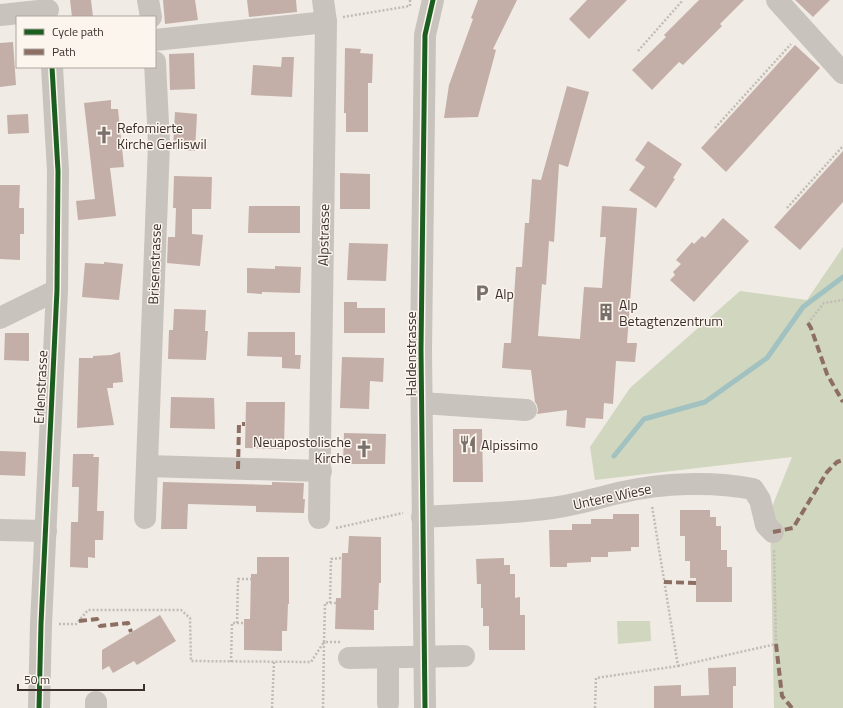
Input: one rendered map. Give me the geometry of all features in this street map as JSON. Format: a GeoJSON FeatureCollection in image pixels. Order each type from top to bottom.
{"type":"FeatureCollection","features":[{"type":"Feature","properties":{"kind":"street"},"geometry":{"type":"LineString","coordinates":[[148,0],[151,16]]}},
{"type":"Feature","properties":{"kind":"street","name":"Alpstrasse"},"geometry":{"type":"LineString","coordinates":[[323,0],[326,22],[321,470],[327,523]]}},
{"type":"Feature","properties":{"kind":"street","name":"Haldenstrasse"},"geometry":{"type":"LineString","coordinates":[[425,708],[424,657],[413,515],[422,403],[425,35],[433,0]]}},
{"type":"Feature","properties":{"kind":"street"},"geometry":{"type":"LineString","coordinates":[[777,0],[843,73]]}},
{"type":"Feature","properties":{"kind":"street"},"geometry":{"type":"LineString","coordinates":[[0,15],[48,9]]}},
{"type":"Feature","properties":{"kind":"street"},"geometry":{"type":"LineString","coordinates":[[156,40],[326,22]]}},
{"type":"Feature","properties":{"kind":"street","name":"Erlenstrasse"},"geometry":{"type":"LineString","coordinates":[[39,708],[41,624],[57,290],[58,170],[52,68]]}},
{"type":"Feature","properties":{"kind":"street","name":"Brisenstrasse"},"geometry":{"type":"LineString","coordinates":[[145,518],[159,144],[155,68]]}},
{"type":"Feature","properties":{"kind":"street"},"geometry":{"type":"LineString","coordinates":[[0,318],[57,290]]}},
{"type":"Feature","properties":{"kind":"street"},"geometry":{"type":"LineString","coordinates":[[422,403],[526,410]]}},
{"type":"Feature","properties":{"kind":"street"},"geometry":{"type":"LineString","coordinates":[[148,466],[216,469],[321,470]]}},
{"type":"Feature","properties":{"kind":"street","name":"Untere Wiese"},"geometry":{"type":"LineString","coordinates":[[413,515],[515,512],[554,508],[661,485],[731,485],[753,489],[760,500],[766,525],[773,532]]}},
{"type":"Feature","properties":{"kind":"street"},"geometry":{"type":"LineString","coordinates":[[0,530],[46,531]]}},
{"type":"Feature","properties":{"kind":"street"},"geometry":{"type":"LineString","coordinates":[[347,650],[388,658],[464,656]]}},
{"type":"Feature","properties":{"kind":"street"},"geometry":{"type":"LineString","coordinates":[[388,658],[388,703]]}},
{"type":"Feature","properties":{"kind":"path"},"geometry":{"type":"LineString","coordinates":[[326,22],[342,17],[410,6],[410,0]]}},
{"type":"Feature","properties":{"kind":"path"},"geometry":{"type":"LineString","coordinates":[[638,51],[683,0]]}},
{"type":"Feature","properties":{"kind":"path"},"geometry":{"type":"LineString","coordinates":[[715,128],[803,30]]}},
{"type":"Feature","properties":{"kind":"path"},"geometry":{"type":"LineString","coordinates":[[787,208],[843,146]]}},
{"type":"Feature","properties":{"kind":"path"},"geometry":{"type":"LineString","coordinates":[[808,323],[824,303],[843,300]]}},
{"type":"Feature","properties":{"kind":"path"},"geometry":{"type":"LineString","coordinates":[[649,488],[678,666]]}},
{"type":"Feature","properties":{"kind":"path"},"geometry":{"type":"LineString","coordinates":[[327,523],[413,515]]}},
{"type":"Feature","properties":{"kind":"path"},"geometry":{"type":"LineString","coordinates":[[595,708],[596,678],[678,666],[776,644],[773,532]]}},
{"type":"Feature","properties":{"kind":"path"},"geometry":{"type":"LineString","coordinates":[[330,603],[331,559],[342,558]]}},
{"type":"Feature","properties":{"kind":"path"},"geometry":{"type":"LineString","coordinates":[[237,623],[238,579],[251,579]]}},
{"type":"Feature","properties":{"kind":"path"},"geometry":{"type":"LineString","coordinates":[[323,708],[325,603],[336,603]]}},
{"type":"Feature","properties":{"kind":"path"},"geometry":{"type":"LineString","coordinates":[[58,624],[76,624],[88,610],[181,610],[190,618],[191,662],[310,662],[324,642]]}},
{"type":"Feature","properties":{"kind":"path"},"geometry":{"type":"LineString","coordinates":[[231,662],[232,623],[244,623]]}},
{"type":"Feature","properties":{"kind":"path"},"geometry":{"type":"LineString","coordinates":[[324,642],[347,650]]}},
{"type":"Feature","properties":{"kind":"path"},"geometry":{"type":"LineString","coordinates":[[272,708],[274,662]]}},
{"type":"Feature","properties":{"kind":"green space"},"geometry":{"type":"Polygon","coordinates":[[[843,247],[843,708],[774,708],[770,512],[792,457],[595,480],[590,447],[630,388],[740,291],[807,300],[843,247]]]}},
{"type":"Feature","properties":{"kind":"green space"},"geometry":{"type":"Polygon","coordinates":[[[617,621],[650,621],[651,641],[618,644],[617,621]]]}},
{"type":"Feature","properties":{"kind":"building"},"geometry":{"type":"Polygon","coordinates":[[[70,0],[91,0],[93,16],[72,16],[70,0]]]}},
{"type":"Feature","properties":{"kind":"building"},"geometry":{"type":"Polygon","coordinates":[[[163,0],[195,0],[198,20],[165,24],[163,0]]]}},
{"type":"Feature","properties":{"kind":"building"},"geometry":{"type":"Polygon","coordinates":[[[247,0],[296,0],[297,12],[249,17],[247,0]]]}},
{"type":"Feature","properties":{"kind":"building"},"geometry":{"type":"Polygon","coordinates":[[[478,0],[517,0],[493,49],[496,50],[478,117],[444,118],[449,85],[473,19],[471,18],[478,0]]]}},
{"type":"Feature","properties":{"kind":"building"},"geometry":{"type":"Polygon","coordinates":[[[587,0],[627,0],[589,39],[569,19],[587,0]]]}},
{"type":"Feature","properties":{"kind":"building"},"geometry":{"type":"Polygon","coordinates":[[[699,0],[744,0],[720,24],[722,26],[683,65],[679,62],[652,90],[632,70],[666,37],[664,35],[699,0]]]}},
{"type":"Feature","properties":{"kind":"building"},"geometry":{"type":"Polygon","coordinates":[[[795,0],[830,0],[813,17],[795,0]]]}},
{"type":"Feature","properties":{"kind":"building"},"geometry":{"type":"Polygon","coordinates":[[[13,42],[16,85],[0,87],[0,43],[13,42]]]}},
{"type":"Feature","properties":{"kind":"building"},"geometry":{"type":"Polygon","coordinates":[[[795,45],[820,68],[726,172],[701,148],[795,45]]]}},
{"type":"Feature","properties":{"kind":"building"},"geometry":{"type":"Polygon","coordinates":[[[345,48],[361,49],[360,53],[373,54],[372,83],[368,83],[368,132],[346,132],[346,113],[344,113],[345,48]]]}},
{"type":"Feature","properties":{"kind":"building"},"geometry":{"type":"Polygon","coordinates":[[[194,53],[195,89],[170,90],[169,54],[194,53]]]}},
{"type":"Feature","properties":{"kind":"building"},"geometry":{"type":"Polygon","coordinates":[[[282,57],[294,57],[292,97],[251,95],[253,65],[281,67],[282,57]]]}},
{"type":"Feature","properties":{"kind":"building","name":"Alp Betagtenzentrum"},"geometry":{"type":"Polygon","coordinates":[[[567,86],[589,92],[568,167],[559,164],[554,242],[549,241],[546,285],[542,284],[538,336],[580,339],[584,287],[602,288],[606,237],[600,237],[602,206],[637,208],[627,343],[637,343],[635,362],[616,361],[613,404],[604,403],[603,419],[586,418],[585,428],[566,426],[567,410],[537,414],[538,410],[535,402],[531,370],[502,368],[504,343],[511,343],[516,267],[522,267],[525,223],[529,223],[532,179],[541,180],[567,86]]]}},
{"type":"Feature","properties":{"kind":"building","name":"Refomierte Kirche Gerliswil"},"geometry":{"type":"Polygon","coordinates":[[[111,100],[111,109],[118,109],[124,167],[110,168],[116,216],[78,220],[76,201],[95,199],[84,103],[111,100]]]}},
{"type":"Feature","properties":{"kind":"building"},"geometry":{"type":"Polygon","coordinates":[[[175,112],[197,114],[195,151],[173,149],[175,112]]]}},
{"type":"Feature","properties":{"kind":"building"},"geometry":{"type":"Polygon","coordinates":[[[28,114],[29,133],[8,134],[7,115],[28,114]]]}},
{"type":"Feature","properties":{"kind":"building"},"geometry":{"type":"Polygon","coordinates":[[[648,141],[682,164],[673,178],[675,179],[656,208],[629,190],[645,167],[635,160],[648,141]]]}},
{"type":"Feature","properties":{"kind":"building"},"geometry":{"type":"Polygon","coordinates":[[[843,151],[843,202],[800,250],[774,227],[843,151]]]}},
{"type":"Feature","properties":{"kind":"building"},"geometry":{"type":"Polygon","coordinates":[[[340,173],[370,174],[370,209],[340,209],[340,173]]]}},
{"type":"Feature","properties":{"kind":"building"},"geometry":{"type":"Polygon","coordinates":[[[174,176],[212,177],[211,209],[192,209],[192,234],[203,235],[200,266],[167,263],[168,237],[175,237],[176,208],[173,208],[174,176]]]}},
{"type":"Feature","properties":{"kind":"building"},"geometry":{"type":"Polygon","coordinates":[[[0,185],[20,185],[19,208],[24,208],[24,234],[20,234],[20,260],[0,259],[0,185]]]}},
{"type":"Feature","properties":{"kind":"building"},"geometry":{"type":"Polygon","coordinates":[[[249,206],[300,206],[300,233],[248,233],[249,206]]]}},
{"type":"Feature","properties":{"kind":"building"},"geometry":{"type":"Polygon","coordinates":[[[723,218],[749,241],[694,302],[670,280],[675,275],[673,272],[681,264],[676,260],[692,242],[694,244],[702,236],[705,238],[723,218]]]}},
{"type":"Feature","properties":{"kind":"building"},"geometry":{"type":"Polygon","coordinates":[[[349,243],[388,244],[386,281],[347,280],[349,243]]]}},
{"type":"Feature","properties":{"kind":"building"},"geometry":{"type":"Polygon","coordinates":[[[104,262],[123,264],[119,300],[82,297],[85,263],[104,264],[104,262]]]}},
{"type":"Feature","properties":{"kind":"building"},"geometry":{"type":"Polygon","coordinates":[[[275,266],[301,267],[300,293],[247,293],[247,268],[275,269],[275,266]]]}},
{"type":"Feature","properties":{"kind":"building"},"geometry":{"type":"Polygon","coordinates":[[[344,302],[357,302],[357,308],[385,308],[385,333],[344,333],[344,302]]]}},
{"type":"Feature","properties":{"kind":"building"},"geometry":{"type":"Polygon","coordinates":[[[174,309],[206,310],[205,331],[208,331],[206,360],[168,359],[169,330],[173,330],[174,309]]]}},
{"type":"Feature","properties":{"kind":"building"},"geometry":{"type":"Polygon","coordinates":[[[248,332],[295,332],[295,355],[301,355],[300,369],[282,368],[282,357],[247,356],[248,332]]]}},
{"type":"Feature","properties":{"kind":"building"},"geometry":{"type":"Polygon","coordinates":[[[5,333],[29,333],[29,361],[4,360],[5,333]]]}},
{"type":"Feature","properties":{"kind":"building"},"geometry":{"type":"Polygon","coordinates":[[[120,352],[123,382],[113,383],[113,388],[107,388],[114,425],[77,428],[79,358],[93,358],[93,356],[111,355],[120,352]]]}},
{"type":"Feature","properties":{"kind":"building"},"geometry":{"type":"Polygon","coordinates":[[[342,357],[384,358],[383,382],[370,381],[369,409],[340,408],[342,357]]]}},
{"type":"Feature","properties":{"kind":"building"},"geometry":{"type":"Polygon","coordinates":[[[171,397],[214,398],[215,429],[170,428],[171,397]]]}},
{"type":"Feature","properties":{"kind":"building"},"geometry":{"type":"Polygon","coordinates":[[[246,402],[285,402],[284,449],[245,448],[246,402]]]}},
{"type":"Feature","properties":{"kind":"building"},"geometry":{"type":"Polygon","coordinates":[[[453,429],[482,429],[483,482],[453,482],[453,429]]]}},
{"type":"Feature","properties":{"kind":"building","name":"Neuapostolische Kirche"},"geometry":{"type":"Polygon","coordinates":[[[344,433],[386,434],[385,464],[343,464],[344,433]]]}},
{"type":"Feature","properties":{"kind":"building"},"geometry":{"type":"Polygon","coordinates":[[[0,451],[26,452],[25,476],[0,475],[0,451]]]}},
{"type":"Feature","properties":{"kind":"building"},"geometry":{"type":"Polygon","coordinates":[[[73,454],[94,454],[93,457],[99,457],[97,511],[104,511],[103,540],[95,540],[95,558],[88,557],[88,568],[70,567],[71,522],[78,522],[79,487],[72,487],[73,454]]]}},
{"type":"Feature","properties":{"kind":"building"},"geometry":{"type":"Polygon","coordinates":[[[163,482],[272,485],[272,482],[304,483],[304,513],[256,512],[256,506],[188,504],[187,529],[161,529],[163,482]]]}},
{"type":"Feature","properties":{"kind":"building"},"geometry":{"type":"Polygon","coordinates":[[[680,510],[710,510],[710,517],[716,517],[716,526],[721,526],[721,550],[727,550],[727,567],[732,567],[732,602],[696,602],[696,578],[690,578],[690,561],[685,561],[685,536],[680,536],[680,510]]]}},
{"type":"Feature","properties":{"kind":"building"},"geometry":{"type":"Polygon","coordinates":[[[613,514],[639,514],[639,547],[631,547],[631,551],[608,552],[608,557],[591,557],[591,562],[567,563],[567,567],[550,567],[549,530],[572,530],[572,524],[591,524],[591,519],[613,519],[613,514]]]}},
{"type":"Feature","properties":{"kind":"building"},"geometry":{"type":"Polygon","coordinates":[[[349,536],[381,537],[381,583],[379,583],[378,610],[374,610],[374,630],[335,629],[336,598],[341,598],[342,553],[348,553],[349,536]]]}},
{"type":"Feature","properties":{"kind":"building"},"geometry":{"type":"Polygon","coordinates":[[[257,557],[289,557],[289,604],[287,631],[282,631],[282,651],[244,650],[244,619],[250,619],[251,574],[257,574],[257,557]]]}},
{"type":"Feature","properties":{"kind":"building"},"geometry":{"type":"Polygon","coordinates":[[[504,558],[504,565],[510,565],[510,574],[515,574],[515,598],[520,597],[520,615],[525,615],[525,650],[489,650],[489,626],[483,626],[481,584],[477,584],[476,559],[504,558]]]}},
{"type":"Feature","properties":{"kind":"building"},"geometry":{"type":"Polygon","coordinates":[[[160,615],[176,641],[137,665],[134,661],[113,673],[109,666],[102,670],[102,650],[160,615]]]}},
{"type":"Feature","properties":{"kind":"building"},"geometry":{"type":"Polygon","coordinates":[[[736,667],[736,686],[733,686],[733,708],[654,708],[654,686],[681,685],[681,696],[709,695],[708,668],[736,667]]]}},
{"type":"Feature","properties":{"kind":"waterway"},"geometry":{"type":"LineString","coordinates":[[614,456],[644,419],[705,402],[767,358],[803,307],[843,277]]}},
{"type":"Feature","properties":{"kind":"marked path"},"geometry":{"type":"LineString","coordinates":[[808,323],[827,374],[843,402]]}},
{"type":"Feature","properties":{"kind":"marked path"},"geometry":{"type":"LineString","coordinates":[[238,469],[239,424],[245,424]]}},
{"type":"Feature","properties":{"kind":"marked path"},"geometry":{"type":"LineString","coordinates":[[773,532],[793,528],[827,472],[837,462],[843,460]]}},
{"type":"Feature","properties":{"kind":"marked path"},"geometry":{"type":"LineString","coordinates":[[664,582],[696,583]]}},
{"type":"Feature","properties":{"kind":"marked path"},"geometry":{"type":"LineString","coordinates":[[79,621],[97,619],[100,626],[128,623],[131,632]]}},
{"type":"Feature","properties":{"kind":"marked path"},"geometry":{"type":"LineString","coordinates":[[776,644],[782,696],[792,708]]}},
{"type":"Feature","properties":{"kind":"cycle path"},"geometry":{"type":"LineString","coordinates":[[425,708],[421,350],[425,35],[433,0]]}},
{"type":"Feature","properties":{"kind":"cycle path"},"geometry":{"type":"LineString","coordinates":[[39,708],[41,624],[57,290],[58,171],[52,68]]}},
{"type":"Feature","properties":{"kind":"place","name":"Refomierte Kirche Gerliswil"},"geometry":{"type":"Point","coordinates":[104,135]}},
{"type":"Feature","properties":{"kind":"place","name":"Alp"},"geometry":{"type":"Point","coordinates":[482,293]}},
{"type":"Feature","properties":{"kind":"place","name":"Alp Betagtenzentrum"},"geometry":{"type":"Point","coordinates":[606,312]}},
{"type":"Feature","properties":{"kind":"place","name":"Alpissimo"},"geometry":{"type":"Point","coordinates":[468,444]}},
{"type":"Feature","properties":{"kind":"place","name":"Neuapostolische Kirche"},"geometry":{"type":"Point","coordinates":[364,449]}}]}
